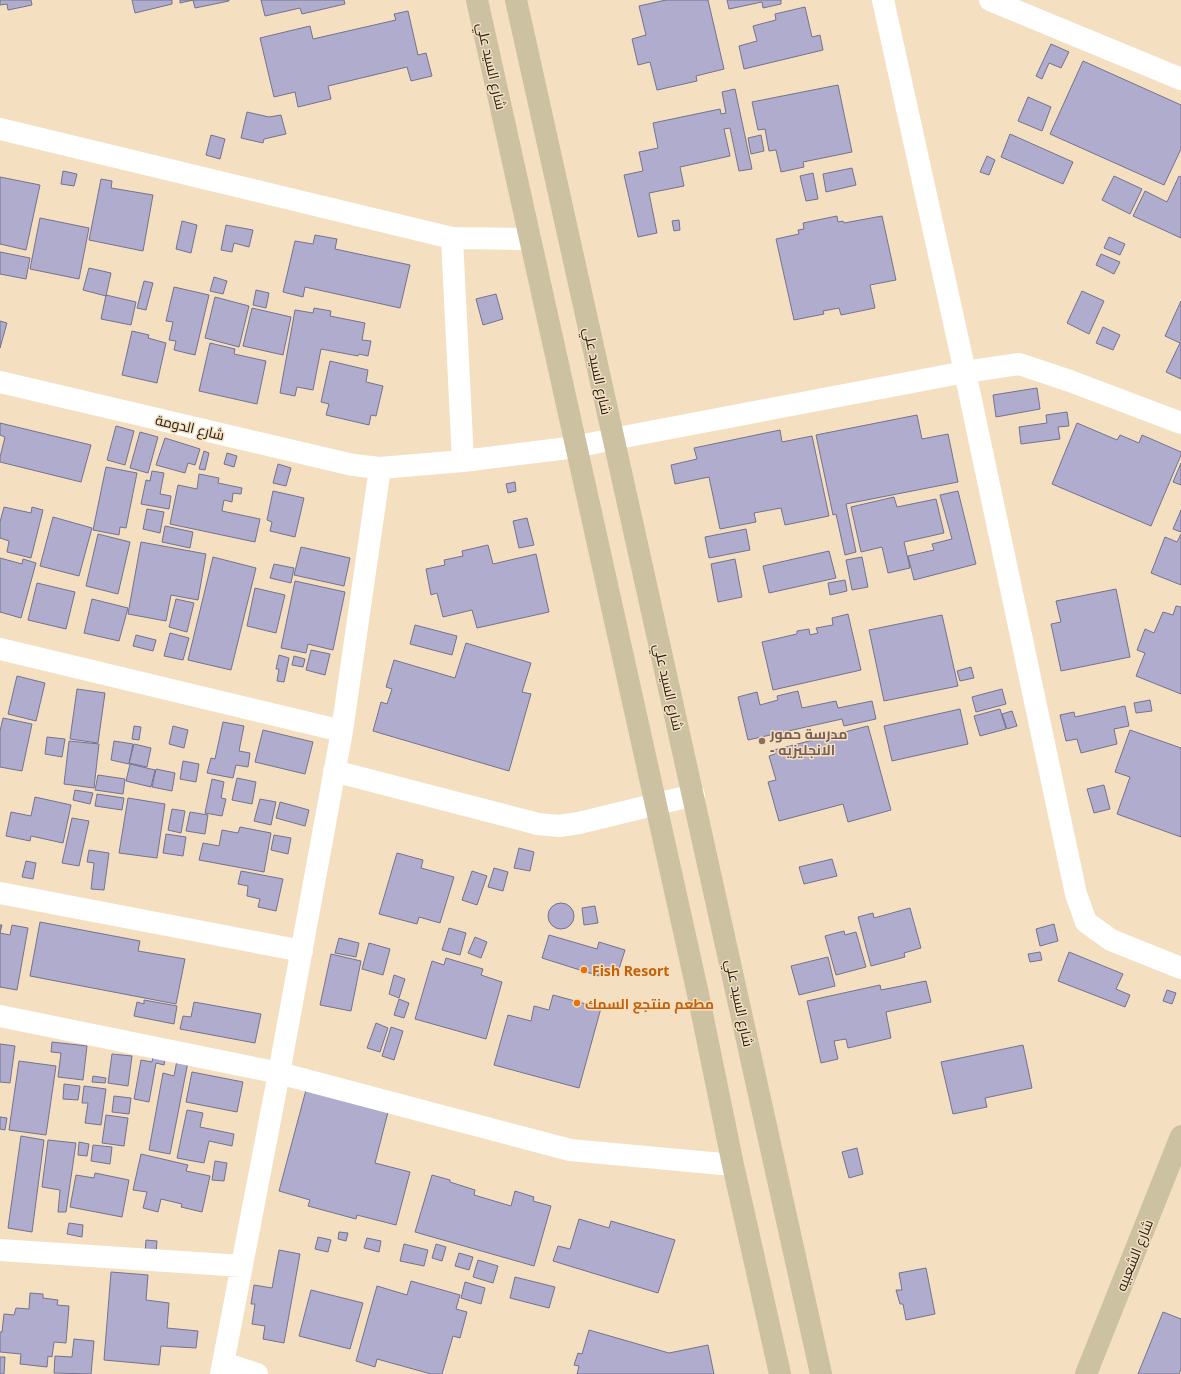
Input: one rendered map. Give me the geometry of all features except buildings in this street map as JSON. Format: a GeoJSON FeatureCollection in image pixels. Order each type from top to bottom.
{"type":"FeatureCollection","features":[{"type":"Feature","properties":{"kind":"main road","name":"شارع السيد علي"},"geometry":{"type":"LineString","coordinates":[[477,0],[696,986],[733,1165],[780,1374]]}},
{"type":"Feature","properties":{"kind":"main road","name":"شارع السيد علي"},"geometry":{"type":"LineString","coordinates":[[516,0],[613,439],[694,795],[821,1374]]}},
{"type":"Feature","properties":{"kind":"main road","name":"شارع الشعبيه"},"geometry":{"type":"LineString","coordinates":[[1086,1374],[1181,1136]]}},
{"type":"Feature","properties":{"kind":"street"},"geometry":{"type":"LineString","coordinates":[[883,0],[966,372],[1076,894],[1086,922],[1111,940],[1181,968]]}},
{"type":"Feature","properties":{"kind":"street"},"geometry":{"type":"LineString","coordinates":[[990,0],[1181,79]]}},
{"type":"Feature","properties":{"kind":"street"},"geometry":{"type":"LineString","coordinates":[[0,129],[452,238],[530,239]]}},
{"type":"Feature","properties":{"kind":"street"},"geometry":{"type":"LineString","coordinates":[[452,238],[463,461]]}},
{"type":"Feature","properties":{"kind":"street","name":"شارع الدومة"},"geometry":{"type":"LineString","coordinates":[[0,382],[353,465],[380,468],[463,461],[576,447],[966,372],[1019,364],[1070,381],[1181,423]]}},
{"type":"Feature","properties":{"kind":"street"},"geometry":{"type":"LineString","coordinates":[[256,1374],[222,1368],[279,1073],[342,732],[380,468]]}},
{"type":"Feature","properties":{"kind":"street"},"geometry":{"type":"LineString","coordinates":[[0,649],[342,732]]}},
{"type":"Feature","properties":{"kind":"street"},"geometry":{"type":"LineString","coordinates":[[334,771],[538,824],[559,826],[580,823],[694,795]]}},
{"type":"Feature","properties":{"kind":"street"},"geometry":{"type":"LineString","coordinates":[[0,892],[302,951]]}},
{"type":"Feature","properties":{"kind":"street"},"geometry":{"type":"LineString","coordinates":[[0,1016],[279,1073],[570,1150],[733,1165]]}},
{"type":"Feature","properties":{"kind":"street"},"geometry":{"type":"LineString","coordinates":[[0,1250],[242,1266]]}},
{"type":"Feature","properties":{"kind":"place","name":"مدرسة حمور - الانجليزيه"},"geometry":{"type":"Point","coordinates":[762,741]}},
{"type":"Feature","properties":{"kind":"place","name":"Fish Resort"},"geometry":{"type":"Point","coordinates":[584,970]}},
{"type":"Feature","properties":{"kind":"place","name":"مطعم منتجع السمك"},"geometry":{"type":"Point","coordinates":[577,1003]}}]}
